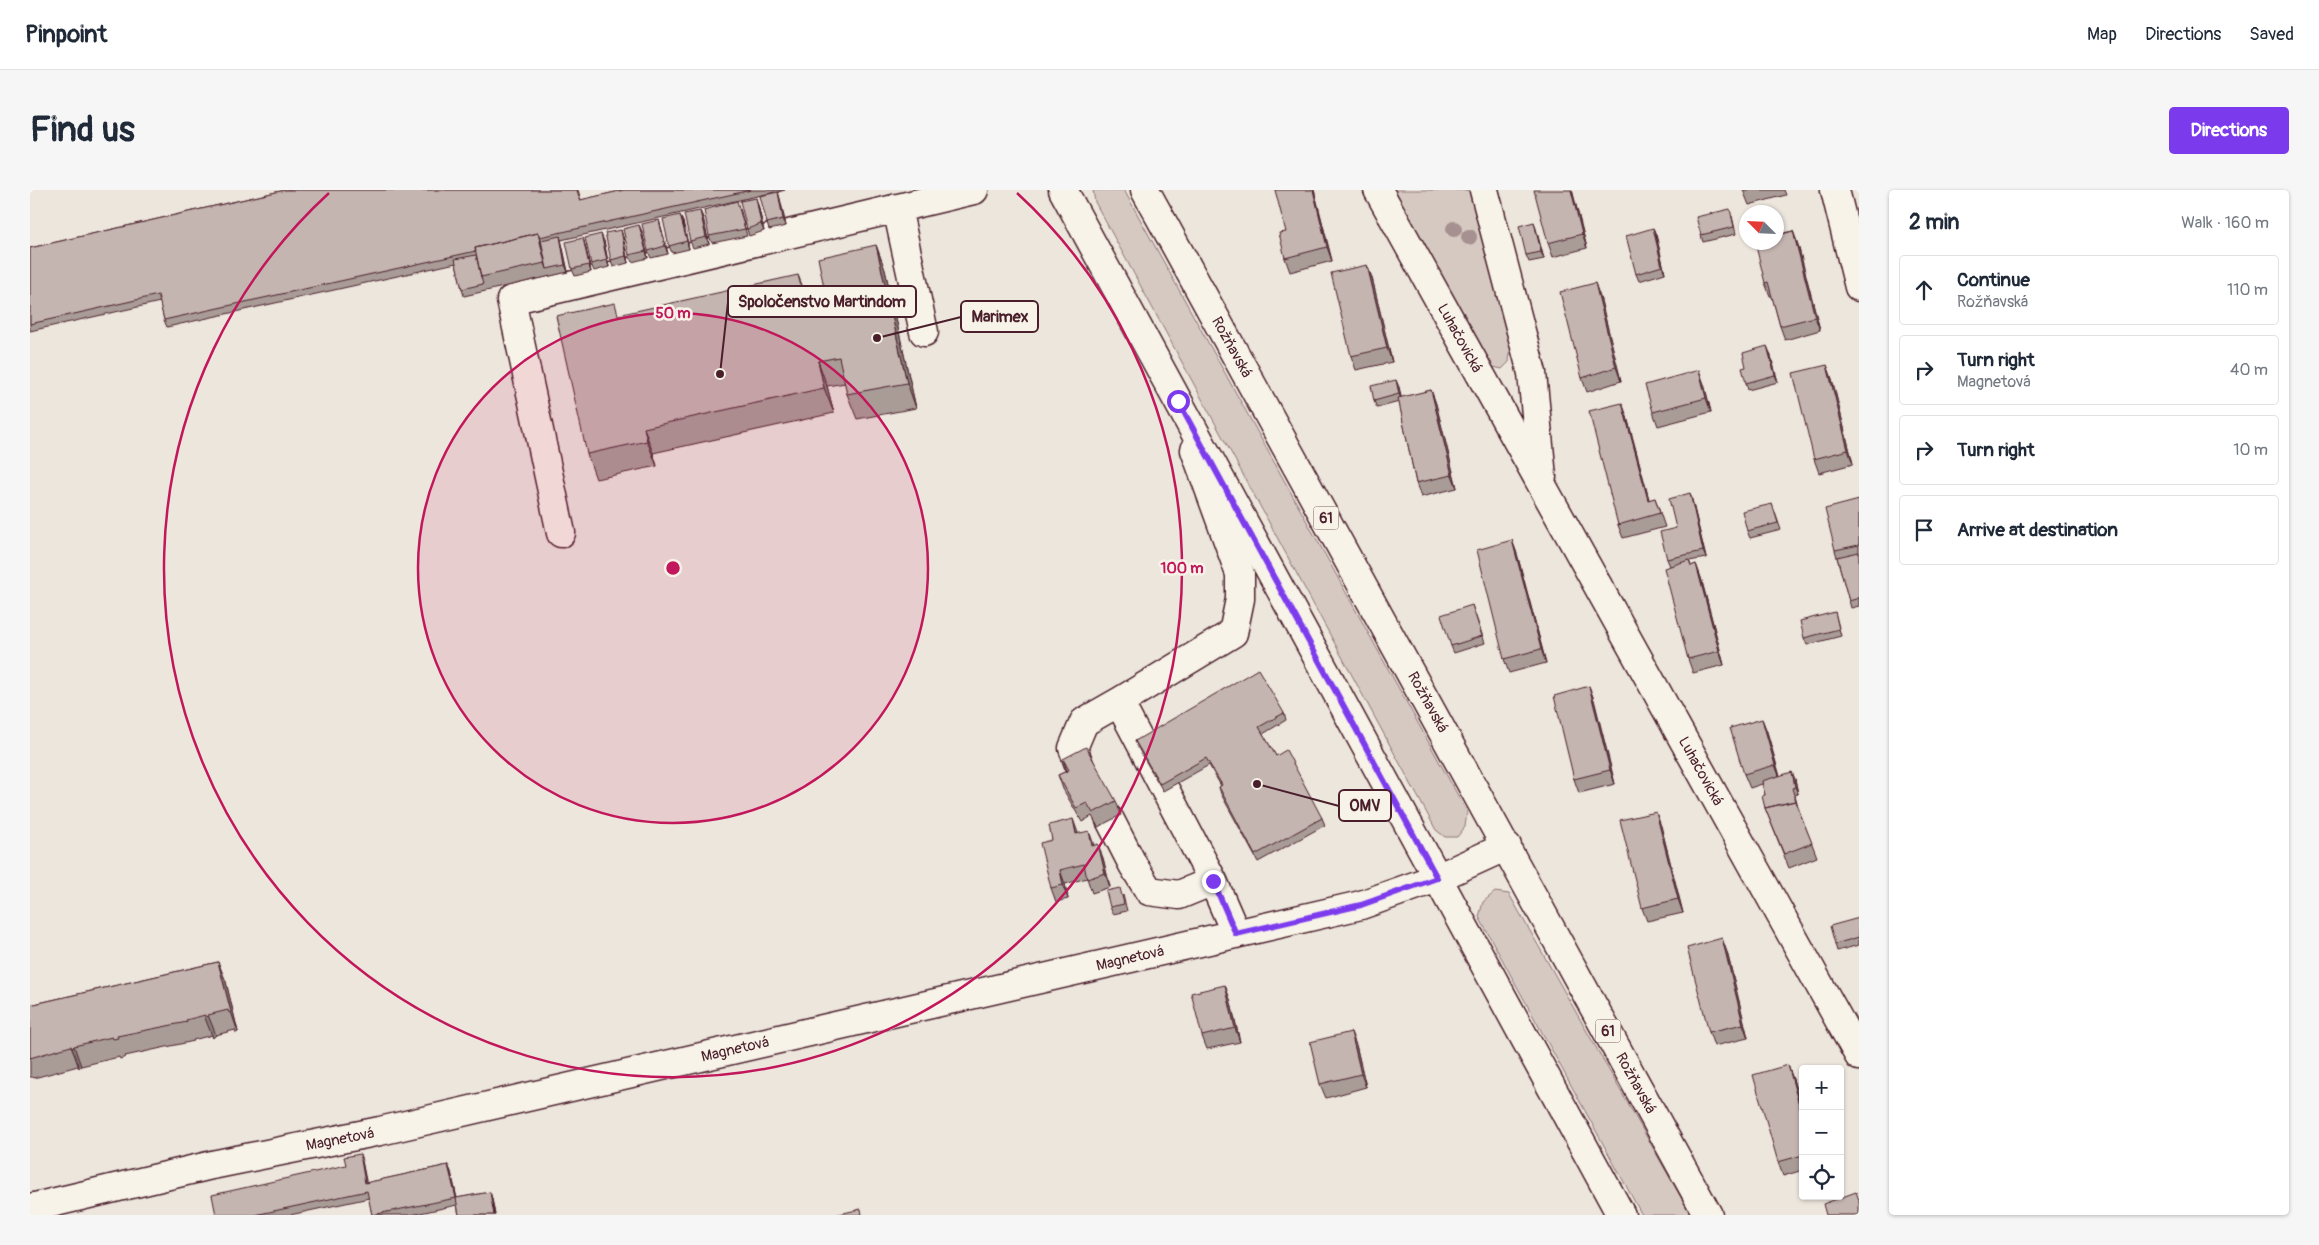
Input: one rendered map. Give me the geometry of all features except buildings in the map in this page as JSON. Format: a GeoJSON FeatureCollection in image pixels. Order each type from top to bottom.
{"type":"FeatureCollection","features":[{"type":"Feature","properties":{"kind":"street"},"geometry":{"type":"LineString","coordinates":[[561,533],[511,300],[974,190]]}},
{"type":"Feature","properties":{"kind":"street"},"geometry":{"type":"LineString","coordinates":[[1063,190],[1621,1215]]}},
{"type":"Feature","properties":{"kind":"street","name":"Rožňavská"},"geometry":{"type":"LineString","coordinates":[[1145,190],[1708,1215]]}},
{"type":"Feature","properties":{"kind":"street","name":"Luhačovická"},"geometry":{"type":"LineString","coordinates":[[1378,190],[1859,1056]]}},
{"type":"Feature","properties":{"kind":"street","name":"Luhačovická"},"geometry":{"type":"LineString","coordinates":[[1484,190],[1532,373],[1543,486]]}},
{"type":"Feature","properties":{"kind":"street"},"geometry":{"type":"LineString","coordinates":[[1835,190],[1859,287]]}},
{"type":"Feature","properties":{"kind":"street"},"geometry":{"type":"LineString","coordinates":[[897,208],[924,332]]}},
{"type":"Feature","properties":{"kind":"street"},"geometry":{"type":"LineString","coordinates":[[1080,766],[1072,748],[1084,722],[1233,633],[1240,599],[1240,574],[1178,401]]}},
{"type":"Feature","properties":{"kind":"street"},"geometry":{"type":"LineString","coordinates":[[1119,702],[1213,881],[1236,934]]}},
{"type":"Feature","properties":{"kind":"street"},"geometry":{"type":"LineString","coordinates":[[1110,820],[1133,865],[1149,891],[1179,895],[1213,881]]}},
{"type":"Feature","properties":{"kind":"street","name":"Magnetová"},"geometry":{"type":"LineString","coordinates":[[30,1208],[212,1165],[380,1131],[1361,905],[1437,878],[1507,846]]}},
{"type":"Feature","properties":{"kind":"shaded area"},"geometry":{"type":"Polygon","coordinates":[[[1093,190],[1124,190],[1467,812],[1465,827],[1457,837],[1445,837],[1436,830],[1095,202],[1093,190]]]}},
{"type":"Feature","properties":{"kind":"shaded area"},"geometry":{"type":"Polygon","coordinates":[[[1393,190],[1471,190],[1511,344],[1509,362],[1502,369],[1493,367],[1487,360],[1393,190]]]}},
{"type":"Feature","properties":{"kind":"shaded area"},"geometry":{"type":"Polygon","coordinates":[[[1495,892],[1509,894],[1691,1215],[1642,1215],[1479,917],[1483,902],[1495,892]]]}},
{"type":"Feature","properties":{"kind":"place","name":"Marimex"},"geometry":{"type":"Point","coordinates":[877,338]}},
{"type":"Feature","properties":{"kind":"place","name":"Spoločenstvo Martindom"},"geometry":{"type":"Point","coordinates":[720,374]}},
{"type":"Feature","properties":{"kind":"place","name":"OMV"},"geometry":{"type":"Point","coordinates":[1257,784]}},
{"type":"Feature","properties":{"kind":"route"},"geometry":{"type":"LineString","coordinates":[[1178,401],[1437,878],[1361,905],[1236,934],[1213,881]]}}]}
